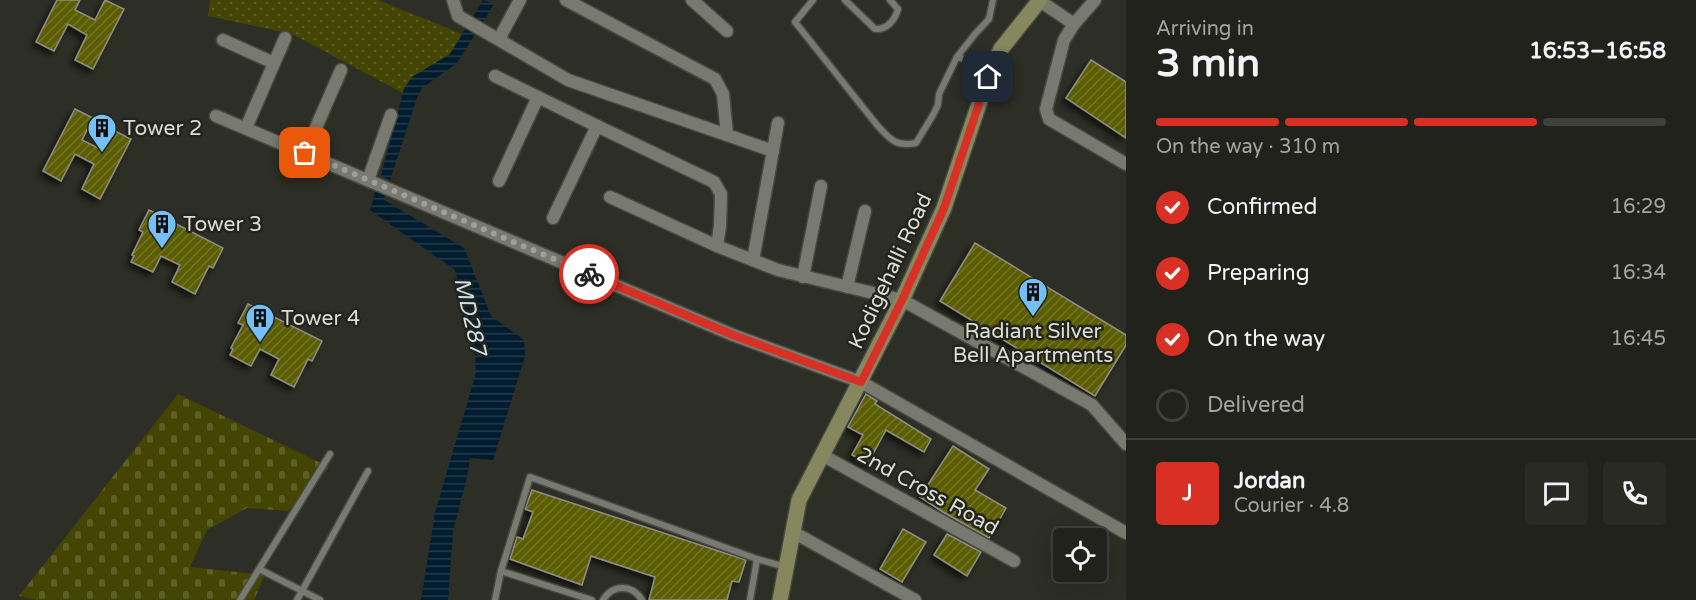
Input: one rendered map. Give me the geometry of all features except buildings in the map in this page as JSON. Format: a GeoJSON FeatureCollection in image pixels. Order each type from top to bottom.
{"type":"FeatureCollection","features":[{"type":"Feature","properties":{"kind":"street"},"geometry":{"type":"LineString","coordinates":[[453,0],[459,16],[568,80],[773,151]]}},
{"type":"Feature","properties":{"kind":"street"},"geometry":{"type":"LineString","coordinates":[[494,36],[520,0]]}},
{"type":"Feature","properties":{"kind":"street"},"geometry":{"type":"LineString","coordinates":[[566,0],[715,79],[723,94],[727,135]]}},
{"type":"Feature","properties":{"kind":"street"},"geometry":{"type":"LineString","coordinates":[[692,0],[727,31]]}},
{"type":"Feature","properties":{"kind":"street"},"geometry":{"type":"LineString","coordinates":[[1040,0],[1074,24]]}},
{"type":"Feature","properties":{"kind":"street","name":"Kodigehalli Road"},"geometry":{"type":"LineString","coordinates":[[780,600],[800,500],[902,300],[944,208],[992,67],[1001,49],[1040,0]]}},
{"type":"Feature","properties":{"kind":"street"},"geometry":{"type":"LineString","coordinates":[[1095,0],[1074,24],[1064,40],[1046,109],[1049,119],[1126,164]]}},
{"type":"Feature","properties":{"kind":"street"},"geometry":{"type":"LineString","coordinates":[[246,128],[285,38]]}},
{"type":"Feature","properties":{"kind":"street"},"geometry":{"type":"LineString","coordinates":[[224,40],[274,63]]}},
{"type":"Feature","properties":{"kind":"street"},"geometry":{"type":"LineString","coordinates":[[305,153],[341,70]]}},
{"type":"Feature","properties":{"kind":"street"},"geometry":{"type":"LineString","coordinates":[[495,76],[714,182],[721,194],[717,246]]}},
{"type":"Feature","properties":{"kind":"street"},"geometry":{"type":"LineString","coordinates":[[499,181],[538,97]]}},
{"type":"Feature","properties":{"kind":"street"},"geometry":{"type":"LineString","coordinates":[[368,180],[391,115]]}},
{"type":"Feature","properties":{"kind":"street"},"geometry":{"type":"LineString","coordinates":[[216,116],[733,335],[861,382],[1126,533]]}},
{"type":"Feature","properties":{"kind":"street"},"geometry":{"type":"LineString","coordinates":[[753,260],[778,123]]}},
{"type":"Feature","properties":{"kind":"street"},"geometry":{"type":"LineString","coordinates":[[553,218],[597,126]]}},
{"type":"Feature","properties":{"kind":"street"},"geometry":{"type":"LineString","coordinates":[[804,277],[820,186]]}},
{"type":"Feature","properties":{"kind":"street"},"geometry":{"type":"LineString","coordinates":[[610,197],[717,246],[778,270],[902,300],[1092,405],[1126,444]]}},
{"type":"Feature","properties":{"kind":"street"},"geometry":{"type":"LineString","coordinates":[[847,287],[865,211]]}},
{"type":"Feature","properties":{"kind":"street","name":"2nd Cross Road"},"geometry":{"type":"LineString","coordinates":[[822,455],[1014,561]]}},
{"type":"Feature","properties":{"kind":"street"},"geometry":{"type":"LineString","coordinates":[[793,532],[915,600]]}},
{"type":"Feature","properties":{"kind":"lane"},"geometry":{"type":"LineString","coordinates":[[813,0],[795,22],[890,139],[903,146],[916,143],[933,116],[938,105],[939,94],[957,57],[989,18],[993,0]]}},
{"type":"Feature","properties":{"kind":"lane"},"geometry":{"type":"LineString","coordinates":[[845,0],[875,29],[881,29],[895,20],[898,9],[890,0]]}},
{"type":"Feature","properties":{"kind":"lane"},"geometry":{"type":"LineString","coordinates":[[957,57],[992,67]]}},
{"type":"Feature","properties":{"kind":"lane"},"geometry":{"type":"LineString","coordinates":[[240,600],[330,454]]}},
{"type":"Feature","properties":{"kind":"lane"},"geometry":{"type":"LineString","coordinates":[[297,600],[368,471]]}},
{"type":"Feature","properties":{"kind":"lane"},"geometry":{"type":"LineString","coordinates":[[495,600],[501,571],[530,477],[757,559],[786,567]]}},
{"type":"Feature","properties":{"kind":"lane"},"geometry":{"type":"LineString","coordinates":[[750,600],[757,559]]}},
{"type":"Feature","properties":{"kind":"lane"},"geometry":{"type":"LineString","coordinates":[[259,569],[320,600]]}},
{"type":"Feature","properties":{"kind":"lane"},"geometry":{"type":"LineString","coordinates":[[501,571],[592,600]]}},
{"type":"Feature","properties":{"kind":"lane"},"geometry":{"type":"LineString","coordinates":[[603,600],[610,591],[623,588],[636,592],[642,600]]}},
{"type":"Feature","properties":{"kind":"green space"},"geometry":{"type":"Polygon","coordinates":[[[210,0],[378,0],[462,34],[452,52],[411,80],[403,93],[292,34],[208,16],[210,0]]]}},
{"type":"Feature","properties":{"kind":"green space"},"geometry":{"type":"Polygon","coordinates":[[[178,394],[329,467],[288,511],[247,508],[207,530],[190,567],[265,575],[254,600],[36,600],[19,596],[178,394]]]}},
{"type":"Feature","properties":{"kind":"water"},"geometry":{"type":"Polygon","coordinates":[[[483,0],[494,4],[457,63],[422,88],[390,180],[381,176],[404,89],[412,77],[450,54],[483,0]]]}},
{"type":"Feature","properties":{"kind":"water","name":"MD287"},"geometry":{"type":"Polygon","coordinates":[[[376,189],[386,193],[384,200],[464,248],[491,316],[524,340],[525,356],[493,460],[470,458],[453,531],[448,600],[421,600],[435,513],[476,373],[475,352],[455,270],[370,210],[376,189]]]}},
{"type":"Feature","properties":{"kind":"way so far"},"geometry":{"type":"LineString","coordinates":[[305,153],[589,274]]}},
{"type":"Feature","properties":{"kind":"place","name":"Tower 2"},"geometry":{"type":"Point","coordinates":[102,154]}},
{"type":"Feature","properties":{"kind":"place","name":"Tower 3"},"geometry":{"type":"Point","coordinates":[162,250]}},
{"type":"Feature","properties":{"kind":"place","name":"Radiant Silver Bell Apartments"},"geometry":{"type":"Point","coordinates":[1033,318]}},
{"type":"Feature","properties":{"kind":"place","name":"Tower 4"},"geometry":{"type":"Point","coordinates":[260,344]}},
{"type":"Feature","properties":{"kind":"route"},"geometry":{"type":"LineString","coordinates":[[589,274],[733,335],[861,382],[944,208],[988,77]]}}]}
